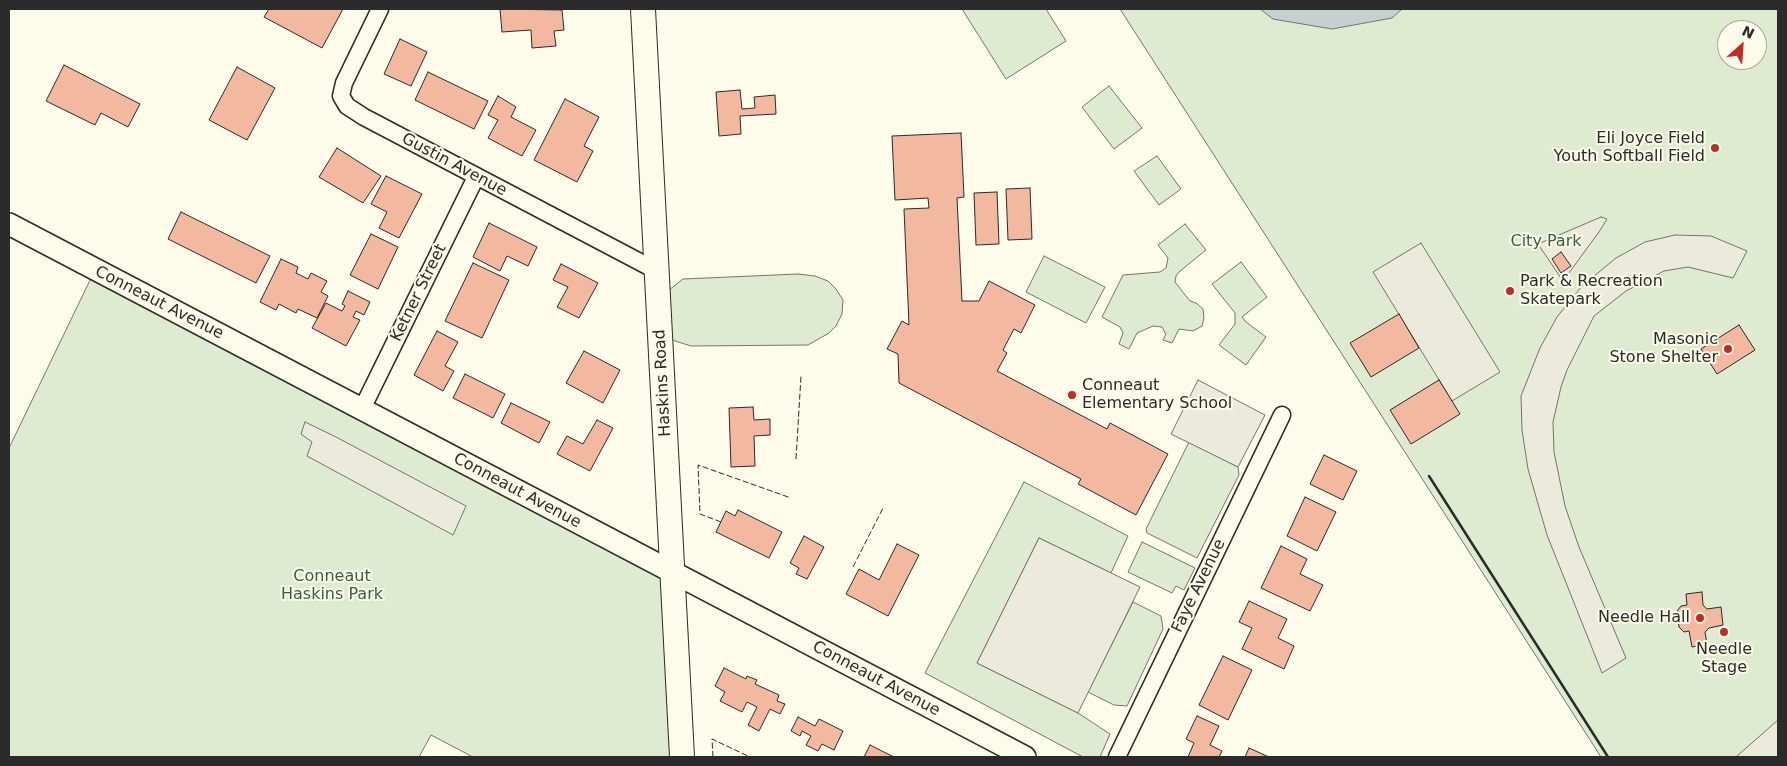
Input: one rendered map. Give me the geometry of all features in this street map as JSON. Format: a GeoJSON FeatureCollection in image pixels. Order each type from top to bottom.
{"type":"FeatureCollection","features":[{"type":"Feature","properties":{"kind":"main road","name":"Haskins Road"},"geometry":{"type":"LineString","coordinates":[[643,9],[682,757]]}},
{"type":"Feature","properties":{"kind":"street","name":"Gustin Avenue"},"geometry":{"type":"LineString","coordinates":[[380,9],[344,83],[341,96],[347,106],[364,118],[657,271]]}},
{"type":"Feature","properties":{"kind":"street","name":"Ketner Street"},"geometry":{"type":"LineString","coordinates":[[362,409],[476,177]]}},
{"type":"Feature","properties":{"kind":"street","name":"Conneaut Avenue"},"geometry":{"type":"LineString","coordinates":[[9,224],[1026,757]]}},
{"type":"Feature","properties":{"kind":"street","name":"Faye Avenue"},"geometry":{"type":"LineString","coordinates":[[1116,757],[1282,415]]}},
{"type":"Feature","properties":{"kind":"green space"},"geometry":{"type":"Polygon","coordinates":[[[962,9],[1046,9],[1066,41],[1006,79],[962,9]]]}},
{"type":"Feature","properties":{"kind":"green space","name":"City Park"},"geometry":{"type":"Polygon","coordinates":[[[1120,9],[1778,9],[1778,757],[1601,757],[1120,9]]]}},
{"type":"Feature","properties":{"kind":"green space"},"geometry":{"type":"Polygon","coordinates":[[[1109,86],[1142,128],[1114,149],[1082,107],[1109,86]]]}},
{"type":"Feature","properties":{"kind":"green space"},"geometry":{"type":"Polygon","coordinates":[[[1157,156],[1181,189],[1159,205],[1134,171],[1157,156]]]}},
{"type":"Feature","properties":{"kind":"green space"},"geometry":{"type":"Polygon","coordinates":[[[1185,224],[1206,250],[1179,272],[1175,282],[1190,301],[1203,309],[1204,318],[1202,326],[1193,331],[1179,329],[1172,343],[1163,340],[1166,334],[1162,327],[1153,326],[1137,333],[1129,349],[1119,344],[1123,333],[1120,327],[1102,317],[1123,275],[1160,272],[1166,268],[1168,258],[1158,245],[1185,224]]]}},
{"type":"Feature","properties":{"kind":"green space"},"geometry":{"type":"Polygon","coordinates":[[[1044,256],[1105,287],[1086,323],[1026,292],[1044,256]]]}},
{"type":"Feature","properties":{"kind":"green space"},"geometry":{"type":"Polygon","coordinates":[[[1241,262],[1267,297],[1242,317],[1266,337],[1246,365],[1219,345],[1235,324],[1235,313],[1212,284],[1241,262]]]}},
{"type":"Feature","properties":{"kind":"green space"},"geometry":{"type":"Polygon","coordinates":[[[798,274],[815,276],[828,281],[843,300],[842,314],[836,326],[829,333],[808,345],[691,346],[672,340],[669,290],[683,279],[798,274]]]}},
{"type":"Feature","properties":{"kind":"green space","name":"Conneaut Haskins Park"},"geometry":{"type":"Polygon","coordinates":[[[92,276],[250,363],[256,353],[672,573],[682,757],[473,757],[431,735],[419,757],[9,757],[9,448],[92,276]]]}},
{"type":"Feature","properties":{"kind":"green space"},"geometry":{"type":"Polygon","coordinates":[[[1189,442],[1238,467],[1239,475],[1197,558],[1147,533],[1146,529],[1189,442]]]}},
{"type":"Feature","properties":{"kind":"green space"},"geometry":{"type":"Polygon","coordinates":[[[1024,482],[1128,536],[1111,573],[1039,538],[977,663],[1078,713],[1110,734],[1100,757],[1083,757],[925,673],[1024,482]]]}},
{"type":"Feature","properties":{"kind":"green space"},"geometry":{"type":"Polygon","coordinates":[[[1142,542],[1195,568],[1184,590],[1176,586],[1172,593],[1128,572],[1142,542]]]}},
{"type":"Feature","properties":{"kind":"green space"},"geometry":{"type":"Polygon","coordinates":[[[1133,602],[1161,616],[1163,629],[1127,706],[1114,705],[1088,692],[1133,602]]]}},
{"type":"Feature","properties":{"kind":"shaded area"},"geometry":{"type":"Polygon","coordinates":[[[1260,9],[1402,9],[1392,18],[1332,29],[1273,19],[1260,9]]]}},
{"type":"Feature","properties":{"kind":"shaded area"},"geometry":{"type":"Polygon","coordinates":[[[1601,217],[1607,219],[1563,281],[1538,244],[1601,217]]]}},
{"type":"Feature","properties":{"kind":"shaded area"},"geometry":{"type":"Polygon","coordinates":[[[1675,235],[1711,236],[1747,251],[1733,278],[1688,267],[1664,271],[1626,291],[1594,316],[1567,370],[1553,422],[1554,452],[1565,506],[1579,547],[1626,658],[1602,673],[1547,535],[1528,469],[1522,430],[1521,396],[1540,348],[1557,317],[1582,286],[1616,258],[1645,242],[1675,235]]]}},
{"type":"Feature","properties":{"kind":"shaded area"},"geometry":{"type":"Polygon","coordinates":[[[1421,243],[1500,372],[1452,401],[1373,272],[1421,243]]]}},
{"type":"Feature","properties":{"kind":"shaded area"},"geometry":{"type":"Polygon","coordinates":[[[1198,380],[1265,415],[1238,467],[1171,434],[1198,380]]]}},
{"type":"Feature","properties":{"kind":"shaded area"},"geometry":{"type":"Polygon","coordinates":[[[305,422],[466,506],[453,535],[307,456],[312,442],[301,434],[305,422]]]}},
{"type":"Feature","properties":{"kind":"shaded area"},"geometry":{"type":"Polygon","coordinates":[[[1039,538],[1140,587],[1078,713],[977,663],[1039,538]]]}},
{"type":"Feature","properties":{"kind":"shaded area"},"geometry":{"type":"Polygon","coordinates":[[[1778,720],[1778,757],[1737,757],[1737,756],[1778,720]]]}},
{"type":"Feature","properties":{"kind":"building"},"geometry":{"type":"Polygon","coordinates":[[[269,9],[343,9],[322,48],[264,17],[269,9]]]}},
{"type":"Feature","properties":{"kind":"building"},"geometry":{"type":"Polygon","coordinates":[[[500,9],[562,10],[564,30],[554,31],[556,46],[532,48],[531,30],[502,32],[500,9]]]}},
{"type":"Feature","properties":{"kind":"building"},"geometry":{"type":"Polygon","coordinates":[[[400,39],[427,52],[411,86],[384,74],[400,39]]]}},
{"type":"Feature","properties":{"kind":"building"},"geometry":{"type":"Polygon","coordinates":[[[64,65],[140,104],[128,127],[101,113],[95,125],[46,101],[64,65]]]}},
{"type":"Feature","properties":{"kind":"building"},"geometry":{"type":"Polygon","coordinates":[[[237,67],[275,88],[247,140],[209,120],[237,67]]]}},
{"type":"Feature","properties":{"kind":"building"},"geometry":{"type":"Polygon","coordinates":[[[428,72],[488,101],[474,129],[415,100],[428,72]]]}},
{"type":"Feature","properties":{"kind":"building"},"geometry":{"type":"Polygon","coordinates":[[[740,90],[742,109],[755,108],[754,97],[775,95],[776,114],[740,116],[741,134],[719,136],[716,92],[740,90]]]}},
{"type":"Feature","properties":{"kind":"building"},"geometry":{"type":"Polygon","coordinates":[[[498,96],[516,107],[511,117],[536,130],[522,156],[488,138],[498,120],[488,115],[498,96]]]}},
{"type":"Feature","properties":{"kind":"building"},"geometry":{"type":"Polygon","coordinates":[[[565,99],[599,117],[584,146],[593,151],[577,182],[534,160],[565,99]]]}},
{"type":"Feature","properties":{"kind":"building"},"geometry":{"type":"Polygon","coordinates":[[[961,133],[964,197],[957,198],[962,301],[979,301],[989,281],[1035,305],[1021,333],[1014,329],[1003,350],[1007,353],[997,371],[1107,429],[1110,423],[1168,454],[1136,515],[1078,484],[1081,479],[899,383],[898,354],[887,349],[902,321],[909,325],[904,209],[929,208],[928,198],[895,200],[892,136],[961,133]]]}},
{"type":"Feature","properties":{"kind":"building"},"geometry":{"type":"Polygon","coordinates":[[[337,148],[381,176],[363,203],[319,177],[337,148]]]}},
{"type":"Feature","properties":{"kind":"building"},"geometry":{"type":"Polygon","coordinates":[[[386,176],[422,194],[399,238],[379,228],[387,212],[371,204],[386,176]]]}},
{"type":"Feature","properties":{"kind":"building"},"geometry":{"type":"Polygon","coordinates":[[[1030,188],[1032,239],[1008,240],[1006,189],[1030,188]]]}},
{"type":"Feature","properties":{"kind":"building"},"geometry":{"type":"Polygon","coordinates":[[[997,192],[999,244],[976,245],[974,193],[997,192]]]}},
{"type":"Feature","properties":{"kind":"building"},"geometry":{"type":"Polygon","coordinates":[[[181,212],[270,256],[256,283],[168,239],[181,212]]]}},
{"type":"Feature","properties":{"kind":"building"},"geometry":{"type":"Polygon","coordinates":[[[489,223],[537,247],[528,266],[507,256],[500,271],[473,257],[489,223]]]}},
{"type":"Feature","properties":{"kind":"building"},"geometry":{"type":"Polygon","coordinates":[[[371,234],[398,247],[378,289],[350,275],[371,234]]]}},
{"type":"Feature","properties":{"kind":"building"},"geometry":{"type":"Polygon","coordinates":[[[1561,252],[1571,266],[1561,273],[1552,259],[1561,252]]]}},
{"type":"Feature","properties":{"kind":"building"},"geometry":{"type":"Polygon","coordinates":[[[281,259],[298,267],[296,273],[308,279],[311,273],[327,281],[321,292],[328,296],[317,318],[298,309],[296,313],[279,304],[276,310],[260,302],[281,259]]]}},
{"type":"Feature","properties":{"kind":"building"},"geometry":{"type":"Polygon","coordinates":[[[473,263],[509,280],[482,338],[445,321],[473,263]]]}},
{"type":"Feature","properties":{"kind":"building"},"geometry":{"type":"Polygon","coordinates":[[[561,264],[598,283],[579,318],[557,307],[568,287],[553,280],[561,264]]]}},
{"type":"Feature","properties":{"kind":"building"},"geometry":{"type":"Polygon","coordinates":[[[348,291],[370,302],[364,315],[356,311],[353,317],[360,320],[346,346],[312,328],[326,303],[342,311],[345,306],[342,304],[348,291]]]}},
{"type":"Feature","properties":{"kind":"building"},"geometry":{"type":"Polygon","coordinates":[[[1399,314],[1419,348],[1371,377],[1350,343],[1399,314]]]}},
{"type":"Feature","properties":{"kind":"building","name":"Masonic Stone Shelter"},"geometry":{"type":"Polygon","coordinates":[[[1739,325],[1755,350],[1717,374],[1701,349],[1739,325]]]}},
{"type":"Feature","properties":{"kind":"building"},"geometry":{"type":"Polygon","coordinates":[[[437,331],[458,342],[445,366],[454,371],[443,391],[414,375],[437,331]]]}},
{"type":"Feature","properties":{"kind":"building"},"geometry":{"type":"Polygon","coordinates":[[[584,351],[620,370],[603,403],[566,383],[584,351]]]}},
{"type":"Feature","properties":{"kind":"building"},"geometry":{"type":"Polygon","coordinates":[[[465,374],[505,394],[493,418],[453,398],[465,374]]]}},
{"type":"Feature","properties":{"kind":"building"},"geometry":{"type":"Polygon","coordinates":[[[1439,380],[1460,414],[1411,444],[1390,410],[1439,380]]]}},
{"type":"Feature","properties":{"kind":"building"},"geometry":{"type":"Polygon","coordinates":[[[511,403],[550,422],[539,443],[501,423],[511,403]]]}},
{"type":"Feature","properties":{"kind":"building"},"geometry":{"type":"Polygon","coordinates":[[[753,407],[754,420],[770,419],[770,435],[754,436],[755,466],[731,467],[729,408],[753,407]]]}},
{"type":"Feature","properties":{"kind":"building"},"geometry":{"type":"Polygon","coordinates":[[[597,420],[613,428],[590,471],[557,454],[567,436],[583,444],[597,420]]]}},
{"type":"Feature","properties":{"kind":"building"},"geometry":{"type":"Polygon","coordinates":[[[1324,455],[1357,471],[1343,500],[1310,484],[1324,455]]]}},
{"type":"Feature","properties":{"kind":"building"},"geometry":{"type":"Polygon","coordinates":[[[1305,497],[1336,512],[1317,551],[1287,536],[1305,497]]]}},
{"type":"Feature","properties":{"kind":"building"},"geometry":{"type":"Polygon","coordinates":[[[738,510],[782,532],[769,558],[716,532],[726,511],[735,516],[738,510]]]}},
{"type":"Feature","properties":{"kind":"building"},"geometry":{"type":"Polygon","coordinates":[[[804,536],[824,547],[807,579],[796,574],[799,568],[790,563],[804,536]]]}},
{"type":"Feature","properties":{"kind":"building"},"geometry":{"type":"Polygon","coordinates":[[[897,544],[919,555],[888,616],[846,594],[859,569],[879,580],[897,544]]]}},
{"type":"Feature","properties":{"kind":"building"},"geometry":{"type":"Polygon","coordinates":[[[1281,546],[1307,559],[1300,574],[1323,585],[1310,611],[1261,588],[1281,546]]]}},
{"type":"Feature","properties":{"kind":"building","name":"Needle Hall"},"geometry":{"type":"Polygon","coordinates":[[[1702,592],[1703,605],[1707,609],[1721,607],[1723,625],[1709,628],[1705,632],[1707,644],[1692,647],[1689,631],[1684,632],[1679,627],[1677,611],[1681,606],[1687,605],[1686,594],[1702,592]]]}},
{"type":"Feature","properties":{"kind":"building"},"geometry":{"type":"Polygon","coordinates":[[[1249,601],[1287,619],[1278,638],[1294,646],[1284,669],[1242,649],[1252,628],[1239,622],[1249,601]]]}},
{"type":"Feature","properties":{"kind":"building"},"geometry":{"type":"Polygon","coordinates":[[[1223,656],[1252,670],[1228,720],[1199,705],[1223,656]]]}},
{"type":"Feature","properties":{"kind":"building"},"geometry":{"type":"Polygon","coordinates":[[[724,668],[746,679],[747,676],[757,680],[755,684],[779,695],[777,701],[785,704],[780,714],[770,709],[759,731],[748,725],[757,707],[747,702],[742,712],[720,701],[725,692],[715,686],[724,668]]]}},
{"type":"Feature","properties":{"kind":"building"},"geometry":{"type":"Polygon","coordinates":[[[1197,716],[1219,726],[1210,745],[1222,751],[1219,757],[1188,757],[1194,743],[1186,739],[1197,716]]]}},
{"type":"Feature","properties":{"kind":"building"},"geometry":{"type":"Polygon","coordinates":[[[798,717],[815,726],[819,719],[843,731],[834,750],[822,744],[818,751],[806,745],[811,736],[802,731],[800,736],[791,731],[798,717]]]}},
{"type":"Feature","properties":{"kind":"building"},"geometry":{"type":"Polygon","coordinates":[[[870,745],[894,757],[864,757],[870,745]]]}},
{"type":"Feature","properties":{"kind":"building"},"geometry":{"type":"Polygon","coordinates":[[[1249,748],[1269,757],[1245,757],[1249,748]]]}},
{"type":"Feature","properties":{"kind":"fence"},"geometry":{"type":"LineString","coordinates":[[796,459],[801,376]]}},
{"type":"Feature","properties":{"kind":"fence"},"geometry":{"type":"LineString","coordinates":[[721,522],[700,514],[698,465],[791,498]]}},
{"type":"Feature","properties":{"kind":"fence"},"geometry":{"type":"LineString","coordinates":[[853,567],[883,508]]}},
{"type":"Feature","properties":{"kind":"fence"},"geometry":{"type":"LineString","coordinates":[[713,757],[712,739],[750,757]]}},
{"type":"Feature","properties":{"kind":"wall"},"geometry":{"type":"LineString","coordinates":[[1429,476],[1608,757]]}},
{"type":"Feature","properties":{"kind":"place","name":"Eli Joyce Field Youth Softball Field"},"geometry":{"type":"Point","coordinates":[1715,148]}},
{"type":"Feature","properties":{"kind":"place","name":"Park & Recreation Skatepark"},"geometry":{"type":"Point","coordinates":[1510,291]}},
{"type":"Feature","properties":{"kind":"place","name":"Masonic Stone Shelter"},"geometry":{"type":"Point","coordinates":[1728,349]}},
{"type":"Feature","properties":{"kind":"place","name":"Conneaut Elementary School"},"geometry":{"type":"Point","coordinates":[1072,395]}},
{"type":"Feature","properties":{"kind":"place","name":"Needle Hall"},"geometry":{"type":"Point","coordinates":[1700,618]}},
{"type":"Feature","properties":{"kind":"place","name":"Needle Stage"},"geometry":{"type":"Point","coordinates":[1724,632]}}]}
